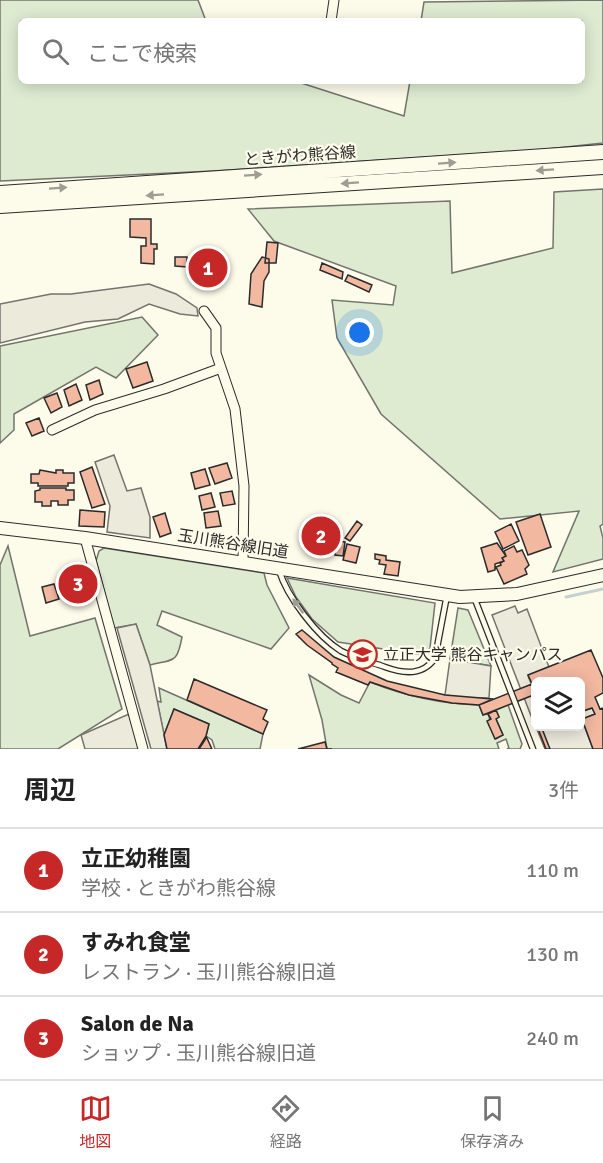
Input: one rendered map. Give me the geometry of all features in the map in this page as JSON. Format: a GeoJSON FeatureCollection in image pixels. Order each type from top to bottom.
{"type":"FeatureCollection","features":[{"type":"Feature","properties":{"kind":"main road","name":"ときがわ熊谷線"},"geometry":{"type":"LineString","coordinates":[[0,193],[603,153]]}},
{"type":"Feature","properties":{"kind":"main road","name":"ときがわ熊谷線"},"geometry":{"type":"LineString","coordinates":[[0,206],[603,167]]}},
{"type":"Feature","properties":{"kind":"street"},"geometry":{"type":"LineString","coordinates":[[331,18],[334,0]]}},
{"type":"Feature","properties":{"kind":"street"},"geometry":{"type":"LineString","coordinates":[[204,311],[216,328],[216,353],[236,409],[244,486],[243,561]]}},
{"type":"Feature","properties":{"kind":"street"},"geometry":{"type":"LineString","coordinates":[[52,430],[95,410],[164,389],[221,368]]}},
{"type":"Feature","properties":{"kind":"street","name":"玉川熊谷線旧道"},"geometry":{"type":"LineString","coordinates":[[0,528],[243,561],[447,595],[474,597],[516,594],[603,575]]}},
{"type":"Feature","properties":{"kind":"street"},"geometry":{"type":"LineString","coordinates":[[85,538],[143,749]]}},
{"type":"Feature","properties":{"kind":"lane"},"geometry":{"type":"LineString","coordinates":[[279,567],[282,581],[291,596],[327,639],[348,654],[400,672],[419,671],[431,664],[435,658],[447,595]]}},
{"type":"Feature","properties":{"kind":"lane"},"geometry":{"type":"LineString","coordinates":[[474,597],[532,749]]}},
{"type":"Feature","properties":{"kind":"green space"},"geometry":{"type":"Polygon","coordinates":[[[0,0],[198,0],[205,18],[18,18],[18,84],[304,84],[404,116],[409,84],[585,84],[585,18],[421,18],[424,2],[603,0],[603,143],[538,150],[213,171],[0,181],[0,0]]]}},
{"type":"Feature","properties":{"kind":"green space"},"geometry":{"type":"Polygon","coordinates":[[[603,189],[603,524],[600,526],[603,538],[603,559],[553,572],[579,511],[500,519],[381,414],[337,338],[332,300],[393,305],[396,286],[274,241],[248,209],[450,201],[452,273],[553,248],[554,192],[603,189]]]}},
{"type":"Feature","properties":{"kind":"green space"},"geometry":{"type":"Polygon","coordinates":[[[142,317],[158,335],[116,378],[96,367],[14,414],[14,430],[0,443],[0,346],[142,317]]]}},
{"type":"Feature","properties":{"kind":"green space"},"geometry":{"type":"Polygon","coordinates":[[[8,546],[30,636],[95,618],[122,709],[58,749],[0,749],[0,565],[8,546]]]}},
{"type":"Feature","properties":{"kind":"green space"},"geometry":{"type":"Polygon","coordinates":[[[104,548],[264,573],[267,585],[289,628],[271,649],[162,611],[157,625],[182,637],[180,646],[173,659],[150,665],[136,624],[114,628],[96,561],[99,551],[104,548]]]}},
{"type":"Feature","properties":{"kind":"green space"},"geometry":{"type":"Polygon","coordinates":[[[287,578],[435,603],[430,648],[422,655],[338,642],[312,619],[296,597],[287,578]]]}},
{"type":"Feature","properties":{"kind":"green space"},"geometry":{"type":"Polygon","coordinates":[[[458,608],[468,610],[491,666],[450,659],[458,608]]]}},
{"type":"Feature","properties":{"kind":"green space"},"geometry":{"type":"Polygon","coordinates":[[[309,675],[341,695],[359,703],[370,682],[424,698],[479,705],[483,715],[488,714],[496,739],[503,735],[496,719],[499,717],[496,710],[508,705],[522,744],[520,749],[507,749],[509,748],[506,739],[497,743],[499,749],[327,749],[322,720],[309,675]]]}},
{"type":"Feature","properties":{"kind":"green space"},"geometry":{"type":"Polygon","coordinates":[[[159,688],[263,734],[260,749],[215,749],[212,740],[206,736],[209,724],[174,709],[164,735],[157,701],[161,702],[159,688]]]}},
{"type":"Feature","properties":{"kind":"shaded area"},"geometry":{"type":"Polygon","coordinates":[[[149,284],[176,294],[197,308],[198,316],[180,314],[149,304],[118,319],[85,322],[0,343],[0,304],[51,294],[71,294],[149,284]]]}},
{"type":"Feature","properties":{"kind":"shaded area"},"geometry":{"type":"Polygon","coordinates":[[[114,455],[127,491],[141,488],[150,517],[150,538],[107,532],[110,506],[95,462],[114,455]]]}},
{"type":"Feature","properties":{"kind":"shaded area"},"geometry":{"type":"Polygon","coordinates":[[[515,606],[518,613],[527,609],[549,667],[528,676],[531,683],[531,716],[492,615],[515,606]]]}},
{"type":"Feature","properties":{"kind":"shaded area"},"geometry":{"type":"Polygon","coordinates":[[[136,624],[150,665],[167,749],[151,749],[117,628],[136,624]]]}},
{"type":"Feature","properties":{"kind":"shaded area"},"geometry":{"type":"Polygon","coordinates":[[[450,659],[491,666],[489,698],[445,695],[450,659]]]}},
{"type":"Feature","properties":{"kind":"shaded area"},"geometry":{"type":"Polygon","coordinates":[[[592,708],[595,714],[585,719],[585,711],[592,708]]]}},
{"type":"Feature","properties":{"kind":"shaded area"},"geometry":{"type":"Polygon","coordinates":[[[129,714],[139,749],[85,749],[81,735],[129,714]]]}},
{"type":"Feature","properties":{"kind":"shaded area"},"geometry":{"type":"Polygon","coordinates":[[[585,728],[593,749],[545,749],[538,731],[585,731],[585,728]]]}},
{"type":"Feature","properties":{"kind":"building"},"geometry":{"type":"Polygon","coordinates":[[[130,219],[151,219],[151,244],[157,244],[157,249],[154,249],[154,264],[141,263],[141,246],[146,246],[146,238],[130,237],[130,219]]]}},
{"type":"Feature","properties":{"kind":"building"},"geometry":{"type":"Polygon","coordinates":[[[267,242],[278,243],[276,263],[265,263],[267,242]]]}},
{"type":"Feature","properties":{"kind":"building"},"geometry":{"type":"Polygon","coordinates":[[[175,257],[187,257],[187,267],[175,266],[175,257]]]}},
{"type":"Feature","properties":{"kind":"building"},"geometry":{"type":"Polygon","coordinates":[[[262,257],[269,259],[269,272],[264,281],[262,307],[249,304],[251,274],[262,257]]]}},
{"type":"Feature","properties":{"kind":"building"},"geometry":{"type":"Polygon","coordinates":[[[322,263],[343,272],[342,279],[320,270],[322,263]]]}},
{"type":"Feature","properties":{"kind":"building"},"geometry":{"type":"Polygon","coordinates":[[[348,275],[372,285],[369,292],[345,281],[348,275]]]}},
{"type":"Feature","properties":{"kind":"building"},"geometry":{"type":"Polygon","coordinates":[[[147,362],[153,381],[133,388],[126,369],[147,362]]]}},
{"type":"Feature","properties":{"kind":"building"},"geometry":{"type":"Polygon","coordinates":[[[99,380],[103,394],[90,400],[86,385],[99,380]]]}},
{"type":"Feature","properties":{"kind":"building"},"geometry":{"type":"Polygon","coordinates":[[[76,384],[82,400],[69,406],[64,390],[76,384]]]}},
{"type":"Feature","properties":{"kind":"building"},"geometry":{"type":"Polygon","coordinates":[[[57,393],[62,407],[51,413],[44,398],[57,393]]]}},
{"type":"Feature","properties":{"kind":"building"},"geometry":{"type":"Polygon","coordinates":[[[39,418],[44,431],[32,436],[26,423],[39,418]]]}},
{"type":"Feature","properties":{"kind":"building"},"geometry":{"type":"Polygon","coordinates":[[[227,463],[232,478],[215,484],[209,468],[227,463]]]}},
{"type":"Feature","properties":{"kind":"building"},"geometry":{"type":"Polygon","coordinates":[[[92,467],[105,504],[92,508],[80,472],[92,467]]]}},
{"type":"Feature","properties":{"kind":"building"},"geometry":{"type":"Polygon","coordinates":[[[205,469],[210,485],[195,489],[191,473],[205,469]]]}},
{"type":"Feature","properties":{"kind":"building"},"geometry":{"type":"Polygon","coordinates":[[[40,470],[56,473],[56,470],[63,470],[63,473],[74,473],[74,483],[68,483],[68,486],[38,486],[38,483],[31,483],[31,474],[39,474],[40,470]]]}},
{"type":"Feature","properties":{"kind":"building"},"geometry":{"type":"Polygon","coordinates":[[[40,488],[74,490],[74,500],[68,500],[68,505],[58,505],[58,501],[51,501],[51,506],[42,506],[42,502],[35,502],[35,491],[40,488]]]}},
{"type":"Feature","properties":{"kind":"building"},"geometry":{"type":"Polygon","coordinates":[[[232,491],[235,504],[223,506],[220,493],[232,491]]]}},
{"type":"Feature","properties":{"kind":"building"},"geometry":{"type":"Polygon","coordinates":[[[211,493],[215,507],[202,510],[199,496],[211,493]]]}},
{"type":"Feature","properties":{"kind":"building"},"geometry":{"type":"Polygon","coordinates":[[[80,510],[105,512],[104,527],[79,526],[80,510]]]}},
{"type":"Feature","properties":{"kind":"building"},"geometry":{"type":"Polygon","coordinates":[[[218,511],[221,526],[206,528],[204,513],[218,511]]]}},
{"type":"Feature","properties":{"kind":"building"},"geometry":{"type":"Polygon","coordinates":[[[165,513],[171,533],[160,537],[153,517],[165,513]]]}},
{"type":"Feature","properties":{"kind":"building"},"geometry":{"type":"Polygon","coordinates":[[[540,514],[551,547],[528,555],[516,522],[540,514]]]}},
{"type":"Feature","properties":{"kind":"building"},"geometry":{"type":"Polygon","coordinates":[[[314,519],[334,520],[328,555],[308,552],[314,519]]]}},
{"type":"Feature","properties":{"kind":"building"},"geometry":{"type":"Polygon","coordinates":[[[357,521],[362,525],[350,541],[345,538],[357,521]]]}},
{"type":"Feature","properties":{"kind":"building"},"geometry":{"type":"Polygon","coordinates":[[[511,524],[519,541],[503,549],[495,532],[511,524]]]}},
{"type":"Feature","properties":{"kind":"building"},"geometry":{"type":"Polygon","coordinates":[[[336,541],[345,542],[343,556],[335,555],[336,541]]]}},
{"type":"Feature","properties":{"kind":"building"},"geometry":{"type":"Polygon","coordinates":[[[497,543],[506,556],[502,558],[504,561],[495,564],[495,570],[488,572],[481,548],[497,543]]]}},
{"type":"Feature","properties":{"kind":"building"},"geometry":{"type":"Polygon","coordinates":[[[347,544],[360,547],[356,563],[343,560],[347,544]]]}},
{"type":"Feature","properties":{"kind":"building"},"geometry":{"type":"Polygon","coordinates":[[[514,546],[517,552],[522,550],[529,565],[525,569],[527,574],[504,584],[496,567],[504,561],[502,558],[506,556],[504,551],[514,546]]]}},
{"type":"Feature","properties":{"kind":"building"},"geometry":{"type":"Polygon","coordinates":[[[375,554],[386,556],[386,560],[400,562],[398,576],[384,574],[386,565],[379,564],[380,560],[375,559],[375,554]]]}},
{"type":"Feature","properties":{"kind":"building"},"geometry":{"type":"Polygon","coordinates":[[[82,574],[86,587],[72,590],[68,578],[82,574]]]}},
{"type":"Feature","properties":{"kind":"building"},"geometry":{"type":"Polygon","coordinates":[[[54,584],[59,599],[46,603],[42,587],[54,584]]]}},
{"type":"Feature","properties":{"kind":"building"},"geometry":{"type":"Polygon","coordinates":[[[302,630],[334,657],[387,681],[445,695],[493,699],[479,705],[452,703],[409,695],[370,682],[368,685],[336,672],[338,668],[296,634],[302,630]]]}},
{"type":"Feature","properties":{"kind":"building"},"geometry":{"type":"Polygon","coordinates":[[[591,650],[603,678],[603,693],[595,697],[600,709],[603,708],[603,749],[593,749],[585,727],[585,718],[595,714],[592,708],[585,710],[585,677],[531,677],[531,682],[528,675],[591,650]]]}},
{"type":"Feature","properties":{"kind":"building"},"geometry":{"type":"Polygon","coordinates":[[[194,679],[267,710],[263,719],[268,722],[263,734],[187,700],[194,679]]]}},
{"type":"Feature","properties":{"kind":"building"},"geometry":{"type":"Polygon","coordinates":[[[531,684],[531,696],[483,715],[479,705],[531,684]]]}},
{"type":"Feature","properties":{"kind":"building"},"geometry":{"type":"Polygon","coordinates":[[[174,709],[209,724],[205,740],[199,749],[167,749],[164,735],[174,709]]]}},
{"type":"Feature","properties":{"kind":"building"},"geometry":{"type":"Polygon","coordinates":[[[496,710],[499,717],[496,719],[503,735],[495,739],[487,721],[491,719],[488,714],[496,710]]]}},
{"type":"Feature","properties":{"kind":"building"},"geometry":{"type":"Polygon","coordinates":[[[539,731],[543,731],[550,749],[546,749],[539,731]]]}},
{"type":"Feature","properties":{"kind":"building"},"geometry":{"type":"Polygon","coordinates":[[[206,736],[212,749],[198,749],[206,736]]]}},
{"type":"Feature","properties":{"kind":"building"},"geometry":{"type":"Polygon","coordinates":[[[325,742],[327,749],[298,749],[325,742]]]}},
{"type":"Feature","properties":{"kind":"waterway"},"geometry":{"type":"LineString","coordinates":[[566,597],[603,589]]}},
{"type":"Feature","properties":{"kind":"place","name":"立正幼稚園"},"geometry":{"type":"Point","coordinates":[208,268]}},
{"type":"Feature","properties":{"kind":"place","name":"すみれ食堂"},"geometry":{"type":"Point","coordinates":[321,536]}},
{"type":"Feature","properties":{"kind":"place","name":"Salon de Na"},"geometry":{"type":"Point","coordinates":[78,584]}},
{"type":"Feature","properties":{"kind":"place","name":"立正大学 熊谷キャンパス"},"geometry":{"type":"Point","coordinates":[362,655]}}]}
